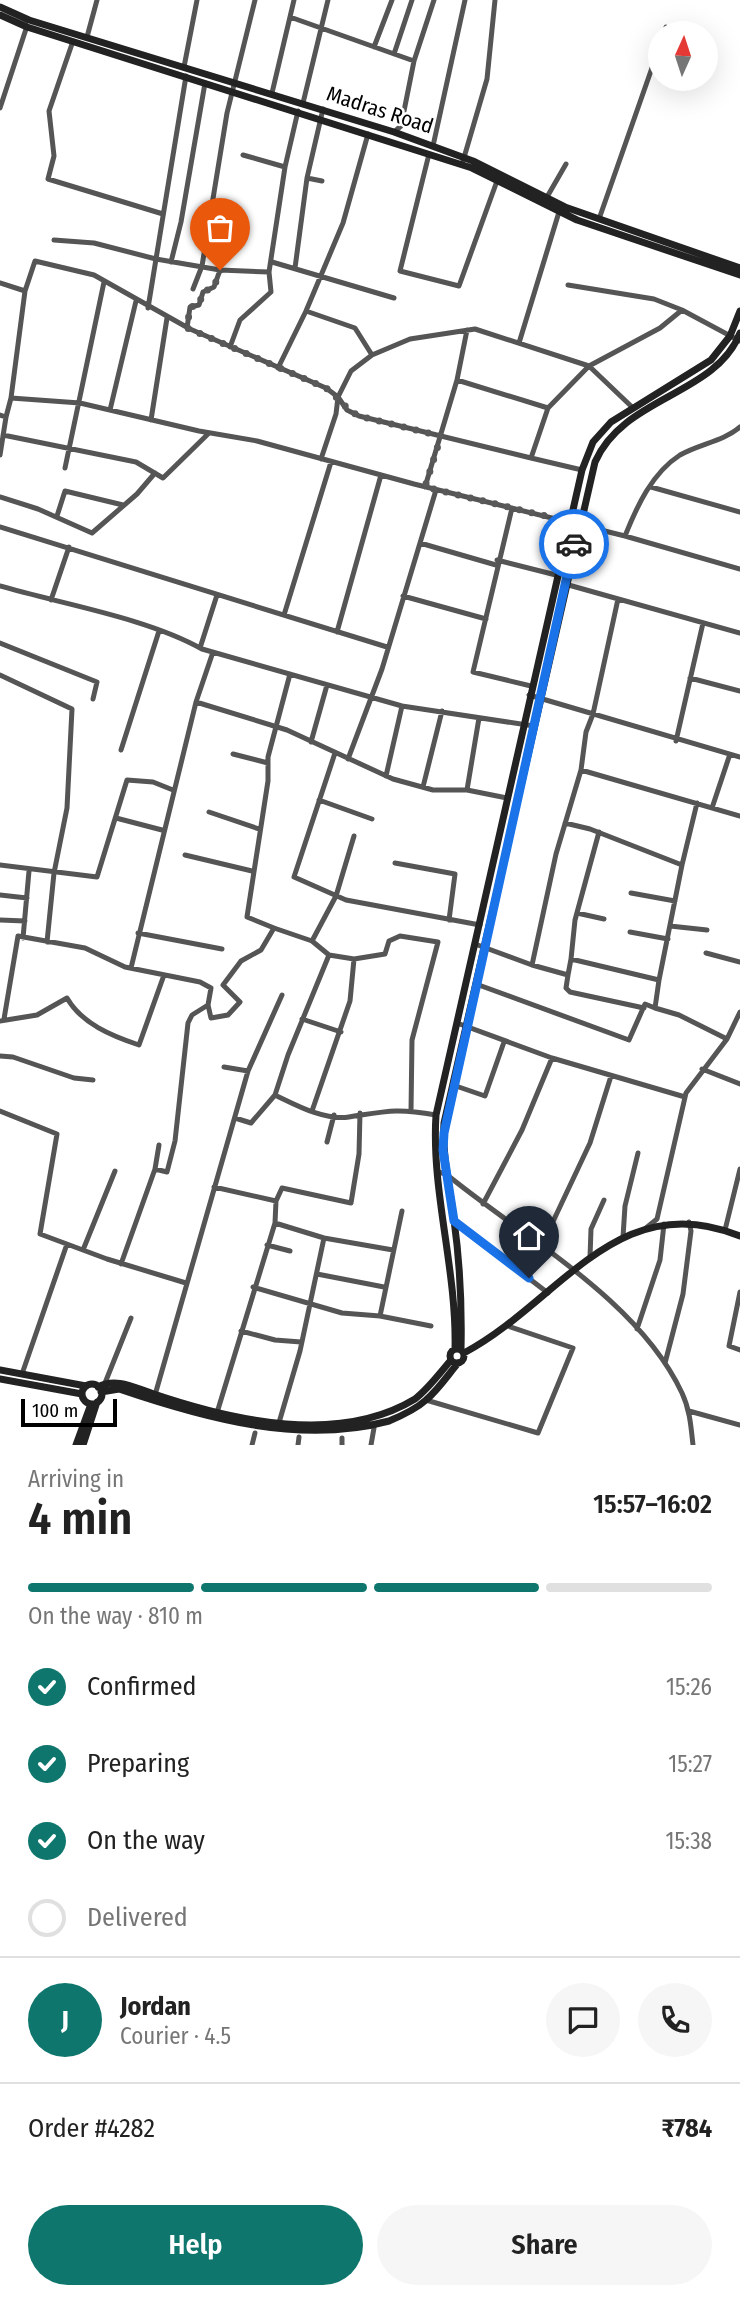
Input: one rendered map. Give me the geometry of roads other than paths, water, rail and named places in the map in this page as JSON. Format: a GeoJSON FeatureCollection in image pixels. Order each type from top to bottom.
{"type":"FeatureCollection","features":[{"type":"Feature","properties":{"kind":"main road","name":"Madras Road"},"geometry":{"type":"LineString","coordinates":[[0,7],[28,23],[87,37],[184,66],[234,86],[272,93],[323,109],[394,132],[431,150]]}},
{"type":"Feature","properties":{"kind":"main road"},"geometry":{"type":"LineString","coordinates":[[0,15],[186,76],[234,86],[368,134],[431,150],[599,219],[740,268]]}},
{"type":"Feature","properties":{"kind":"main road"},"geometry":{"type":"LineString","coordinates":[[462,161],[559,212],[617,235],[740,275]]}},
{"type":"Feature","properties":{"kind":"main road"},"geometry":{"type":"LineString","coordinates":[[439,1132],[468,1027],[594,462],[612,432],[712,370],[737,338],[740,311]]}},
{"type":"Feature","properties":{"kind":"main road"},"geometry":{"type":"LineString","coordinates":[[76,1445],[101,1387],[118,1382],[216,1416],[278,1428],[343,1430],[378,1420],[415,1399],[455,1362],[464,1360],[460,1350],[436,1115],[480,925],[522,723],[582,470],[598,435],[632,407],[698,370],[737,338]]}},
{"type":"Feature","properties":{"kind":"main road"},"geometry":{"type":"LineString","coordinates":[[442,1173],[454,1221],[462,1310],[460,1350]]}},
{"type":"Feature","properties":{"kind":"main road"},"geometry":{"type":"LineString","coordinates":[[455,1362],[450,1353],[508,1326],[590,1257],[623,1237],[664,1223],[689,1222],[740,1236]]}},
{"type":"Feature","properties":{"kind":"main road"},"geometry":{"type":"LineString","coordinates":[[0,1370],[86,1386],[119,1389],[255,1433],[298,1441],[342,1441],[374,1428],[426,1400],[455,1362]]}},
{"type":"Feature","properties":{"kind":"main road"},"geometry":{"type":"LineString","coordinates":[[0,1379],[82,1394]]}},
{"type":"Feature","properties":{"kind":"main road"},"geometry":{"type":"LineString","coordinates":[[86,1386],[82,1394],[85,1402],[94,1403]]}},
{"type":"Feature","properties":{"kind":"main road"},"geometry":{"type":"LineString","coordinates":[[83,1445],[94,1403]]}},
{"type":"Feature","properties":{"kind":"street"},"geometry":{"type":"LineString","coordinates":[[87,37],[97,0]]}},
{"type":"Feature","properties":{"kind":"street"},"geometry":{"type":"LineString","coordinates":[[184,66],[197,0]]}},
{"type":"Feature","properties":{"kind":"street"},"geometry":{"type":"LineString","coordinates":[[193,289],[202,266],[227,113],[255,0]]}},
{"type":"Feature","properties":{"kind":"street"},"geometry":{"type":"LineString","coordinates":[[272,93],[294,0]]}},
{"type":"Feature","properties":{"kind":"street"},"geometry":{"type":"LineString","coordinates":[[303,103],[328,0]]}},
{"type":"Feature","properties":{"kind":"street"},"geometry":{"type":"LineString","coordinates":[[373,47],[392,0]]}},
{"type":"Feature","properties":{"kind":"street"},"geometry":{"type":"LineString","coordinates":[[394,54],[412,0]]}},
{"type":"Feature","properties":{"kind":"street"},"geometry":{"type":"LineString","coordinates":[[394,132],[401,126],[414,61],[434,0]]}},
{"type":"Feature","properties":{"kind":"street"},"geometry":{"type":"LineString","coordinates":[[465,0],[400,271],[459,286],[497,181]]}},
{"type":"Feature","properties":{"kind":"street"},"geometry":{"type":"LineString","coordinates":[[462,161],[487,79],[495,0]]}},
{"type":"Feature","properties":{"kind":"street"},"geometry":{"type":"LineString","coordinates":[[290,17],[414,61]]}},
{"type":"Feature","properties":{"kind":"street"},"geometry":{"type":"LineString","coordinates":[[0,108],[28,23]]}},
{"type":"Feature","properties":{"kind":"street"},"geometry":{"type":"LineString","coordinates":[[73,41],[49,111],[54,156],[48,180],[163,214]]}},
{"type":"Feature","properties":{"kind":"street"},"geometry":{"type":"LineString","coordinates":[[148,308],[186,76]]}},
{"type":"Feature","properties":{"kind":"street"},"geometry":{"type":"LineString","coordinates":[[599,219],[648,79]]}},
{"type":"Feature","properties":{"kind":"street"},"geometry":{"type":"LineString","coordinates":[[171,262],[181,222],[206,82]]}},
{"type":"Feature","properties":{"kind":"street"},"geometry":{"type":"LineString","coordinates":[[295,268],[307,178],[323,109]]}},
{"type":"Feature","properties":{"kind":"street"},"geometry":{"type":"LineString","coordinates":[[230,347],[240,320],[271,292],[269,272],[285,167],[298,111]]}},
{"type":"Feature","properties":{"kind":"street"},"geometry":{"type":"LineString","coordinates":[[278,368],[344,223],[368,134]]}},
{"type":"Feature","properties":{"kind":"street"},"geometry":{"type":"LineString","coordinates":[[243,155],[285,167]]}},
{"type":"Feature","properties":{"kind":"street"},"geometry":{"type":"LineString","coordinates":[[547,197],[566,164]]}},
{"type":"Feature","properties":{"kind":"street"},"geometry":{"type":"LineString","coordinates":[[307,178],[322,181]]}},
{"type":"Feature","properties":{"kind":"street"},"geometry":{"type":"LineString","coordinates":[[519,343],[559,212]]}},
{"type":"Feature","properties":{"kind":"street"},"geometry":{"type":"LineString","coordinates":[[54,240],[94,243],[156,259],[220,270],[269,272]]}},
{"type":"Feature","properties":{"kind":"street"},"geometry":{"type":"LineString","coordinates":[[0,455],[3,416],[11,398],[25,291],[35,261],[94,275],[187,328],[326,388],[338,397],[347,410],[359,416],[582,470]]}},
{"type":"Feature","properties":{"kind":"street"},"geometry":{"type":"LineString","coordinates":[[272,262],[394,298]]}},
{"type":"Feature","properties":{"kind":"street"},"geometry":{"type":"LineString","coordinates":[[187,328],[190,307],[199,305],[203,292],[214,287],[220,270]]}},
{"type":"Feature","properties":{"kind":"street"},"geometry":{"type":"LineString","coordinates":[[65,468],[104,282]]}},
{"type":"Feature","properties":{"kind":"street"},"geometry":{"type":"LineString","coordinates":[[0,283],[25,291]]}},
{"type":"Feature","properties":{"kind":"street"},"geometry":{"type":"LineString","coordinates":[[568,285],[654,299],[737,338]]}},
{"type":"Feature","properties":{"kind":"street"},"geometry":{"type":"LineString","coordinates":[[110,410],[136,301]]}},
{"type":"Feature","properties":{"kind":"street"},"geometry":{"type":"LineString","coordinates":[[531,458],[548,408],[589,366],[660,328],[682,310]]}},
{"type":"Feature","properties":{"kind":"street"},"geometry":{"type":"LineString","coordinates":[[306,311],[355,328],[372,355]]}},
{"type":"Feature","properties":{"kind":"street"},"geometry":{"type":"LineString","coordinates":[[151,420],[167,317]]}},
{"type":"Feature","properties":{"kind":"street"},"geometry":{"type":"LineString","coordinates":[[321,459],[338,397],[351,371],[372,355],[411,339],[475,329],[589,366],[632,407]]}},
{"type":"Feature","properties":{"kind":"street"},"geometry":{"type":"LineString","coordinates":[[425,487],[457,380],[467,330]]}},
{"type":"Feature","properties":{"kind":"street"},"geometry":{"type":"LineString","coordinates":[[457,380],[548,408]]}},
{"type":"Feature","properties":{"kind":"street"},"geometry":{"type":"LineString","coordinates":[[11,398],[80,403],[209,433],[257,441],[436,490],[569,521],[740,569]]}},
{"type":"Feature","properties":{"kind":"street"},"geometry":{"type":"LineString","coordinates":[[625,536],[638,502],[660,471],[680,455],[740,427]]}},
{"type":"Feature","properties":{"kind":"street"},"geometry":{"type":"LineString","coordinates":[[3,435],[136,462],[163,478],[209,433]]}},
{"type":"Feature","properties":{"kind":"street"},"geometry":{"type":"LineString","coordinates":[[284,615],[331,462]]}},
{"type":"Feature","properties":{"kind":"street"},"geometry":{"type":"LineString","coordinates":[[0,497],[57,516],[92,533],[155,473]]}},
{"type":"Feature","properties":{"kind":"street"},"geometry":{"type":"LineString","coordinates":[[337,632],[381,475]]}},
{"type":"Feature","properties":{"kind":"street"},"geometry":{"type":"LineString","coordinates":[[651,487],[740,512]]}},
{"type":"Feature","properties":{"kind":"street"},"geometry":{"type":"LineString","coordinates":[[348,760],[372,699],[436,490]]}},
{"type":"Feature","properties":{"kind":"street"},"geometry":{"type":"LineString","coordinates":[[57,516],[65,491],[123,505]]}},
{"type":"Feature","properties":{"kind":"street"},"geometry":{"type":"LineString","coordinates":[[512,508],[473,672],[531,686]]}},
{"type":"Feature","properties":{"kind":"street"},"geometry":{"type":"LineString","coordinates":[[0,527],[69,547],[98,560],[387,647]]}},
{"type":"Feature","properties":{"kind":"street"},"geometry":{"type":"LineString","coordinates":[[420,543],[556,575]]}},
{"type":"Feature","properties":{"kind":"street"},"geometry":{"type":"LineString","coordinates":[[51,600],[69,547]]}},
{"type":"Feature","properties":{"kind":"street"},"geometry":{"type":"LineString","coordinates":[[565,584],[740,633]]}},
{"type":"Feature","properties":{"kind":"street"},"geometry":{"type":"LineString","coordinates":[[0,586],[159,631],[200,648],[372,699],[534,726]]}},
{"type":"Feature","properties":{"kind":"street"},"geometry":{"type":"LineString","coordinates":[[200,648],[217,595]]}},
{"type":"Feature","properties":{"kind":"street"},"geometry":{"type":"LineString","coordinates":[[404,596],[486,619]]}},
{"type":"Feature","properties":{"kind":"street"},"geometry":{"type":"LineString","coordinates":[[532,965],[565,823],[581,770],[586,732],[593,714],[618,599]]}},
{"type":"Feature","properties":{"kind":"street"},"geometry":{"type":"LineString","coordinates":[[676,741],[703,623]]}},
{"type":"Feature","properties":{"kind":"street"},"geometry":{"type":"LineString","coordinates":[[121,750],[159,631]]}},
{"type":"Feature","properties":{"kind":"street"},"geometry":{"type":"LineString","coordinates":[[0,643],[97,682],[93,699]]}},
{"type":"Feature","properties":{"kind":"street"},"geometry":{"type":"LineString","coordinates":[[131,968],[162,830],[196,702],[213,652]]}},
{"type":"Feature","properties":{"kind":"street"},"geometry":{"type":"LineString","coordinates":[[290,674],[268,763],[247,917],[312,941],[329,955],[354,959],[385,954],[389,941],[400,936],[438,942],[412,1040],[411,1111]]}},
{"type":"Feature","properties":{"kind":"street"},"geometry":{"type":"LineString","coordinates":[[0,675],[72,709],[66,808],[54,873],[47,943]]}},
{"type":"Feature","properties":{"kind":"street"},"geometry":{"type":"LineString","coordinates":[[690,678],[740,691]]}},
{"type":"Feature","properties":{"kind":"street"},"geometry":{"type":"LineString","coordinates":[[311,742],[327,685]]}},
{"type":"Feature","properties":{"kind":"street"},"geometry":{"type":"LineString","coordinates":[[529,695],[676,741],[740,757]]}},
{"type":"Feature","properties":{"kind":"street"},"geometry":{"type":"LineString","coordinates":[[196,702],[275,727],[386,776],[423,787],[458,792],[467,790],[507,798]]}},
{"type":"Feature","properties":{"kind":"street"},"geometry":{"type":"LineString","coordinates":[[386,776],[402,706]]}},
{"type":"Feature","properties":{"kind":"street"},"geometry":{"type":"LineString","coordinates":[[423,787],[442,711]]}},
{"type":"Feature","properties":{"kind":"street"},"geometry":{"type":"LineString","coordinates":[[467,790],[480,718]]}},
{"type":"Feature","properties":{"kind":"street"},"geometry":{"type":"LineString","coordinates":[[233,754],[268,763]]}},
{"type":"Feature","properties":{"kind":"street"},"geometry":{"type":"LineString","coordinates":[[335,754],[294,877],[336,897],[480,925]]}},
{"type":"Feature","properties":{"kind":"street"},"geometry":{"type":"LineString","coordinates":[[712,808],[730,754]]}},
{"type":"Feature","properties":{"kind":"street"},"geometry":{"type":"LineString","coordinates":[[581,770],[740,816]]}},
{"type":"Feature","properties":{"kind":"street"},"geometry":{"type":"LineString","coordinates":[[0,865],[29,871],[97,877],[127,780],[153,782],[173,790]]}},
{"type":"Feature","properties":{"kind":"street"},"geometry":{"type":"LineString","coordinates":[[319,800],[372,819]]}},
{"type":"Feature","properties":{"kind":"street"},"geometry":{"type":"LineString","coordinates":[[655,1008],[697,803]]}},
{"type":"Feature","properties":{"kind":"street"},"geometry":{"type":"LineString","coordinates":[[209,812],[259,829]]}},
{"type":"Feature","properties":{"kind":"street"},"geometry":{"type":"LineString","coordinates":[[116,818],[162,830]]}},
{"type":"Feature","properties":{"kind":"street"},"geometry":{"type":"LineString","coordinates":[[565,823],[599,832],[682,866]]}},
{"type":"Feature","properties":{"kind":"street"},"geometry":{"type":"LineString","coordinates":[[599,832],[576,913],[566,988],[570,992],[644,1008]]}},
{"type":"Feature","properties":{"kind":"street"},"geometry":{"type":"LineString","coordinates":[[312,941],[336,897],[354,836]]}},
{"type":"Feature","properties":{"kind":"street"},"geometry":{"type":"LineString","coordinates":[[185,855],[252,871]]}},
{"type":"Feature","properties":{"kind":"street"},"geometry":{"type":"LineString","coordinates":[[395,863],[455,873],[449,920]]}},
{"type":"Feature","properties":{"kind":"street"},"geometry":{"type":"LineString","coordinates":[[23,938],[29,871]]}},
{"type":"Feature","properties":{"kind":"street"},"geometry":{"type":"LineString","coordinates":[[631,893],[675,901]]}},
{"type":"Feature","properties":{"kind":"street"},"geometry":{"type":"LineString","coordinates":[[0,895],[26,898]]}},
{"type":"Feature","properties":{"kind":"street"},"geometry":{"type":"LineString","coordinates":[[576,913],[604,919]]}},
{"type":"Feature","properties":{"kind":"street"},"geometry":{"type":"LineString","coordinates":[[0,920],[25,922]]}},
{"type":"Feature","properties":{"kind":"street"},"geometry":{"type":"LineString","coordinates":[[670,926],[707,930]]}},
{"type":"Feature","properties":{"kind":"street"},"geometry":{"type":"LineString","coordinates":[[164,975],[139,1045],[115,1038],[76,1015],[67,998],[37,1015],[2,1020],[18,936],[85,948],[97,956],[131,968],[164,975],[211,988],[208,1005],[211,1018],[228,1015],[240,1002],[223,985],[241,961],[261,950],[274,928]]}},
{"type":"Feature","properties":{"kind":"street"},"geometry":{"type":"LineString","coordinates":[[630,932],[668,939]]}},
{"type":"Feature","properties":{"kind":"street"},"geometry":{"type":"LineString","coordinates":[[138,933],[222,949]]}},
{"type":"Feature","properties":{"kind":"street"},"geometry":{"type":"LineString","coordinates":[[475,944],[568,975]]}},
{"type":"Feature","properties":{"kind":"street"},"geometry":{"type":"LineString","coordinates":[[706,953],[740,962]]}},
{"type":"Feature","properties":{"kind":"street"},"geometry":{"type":"LineString","coordinates":[[235,1118],[251,1123],[275,1095],[302,1019],[329,955]]}},
{"type":"Feature","properties":{"kind":"street"},"geometry":{"type":"LineString","coordinates":[[312,1111],[350,1001],[354,959]]}},
{"type":"Feature","properties":{"kind":"street"},"geometry":{"type":"LineString","coordinates":[[571,959],[659,981]]}},
{"type":"Feature","properties":{"kind":"street"},"geometry":{"type":"LineString","coordinates":[[476,984],[629,1040],[645,1004],[679,1015],[727,1039]]}},
{"type":"Feature","properties":{"kind":"street"},"geometry":{"type":"LineString","coordinates":[[155,1395],[248,1071],[282,995]]}},
{"type":"Feature","properties":{"kind":"street"},"geometry":{"type":"LineString","coordinates":[[155,1169],[167,1172],[175,1142],[188,1023],[192,1015],[208,1005]]}},
{"type":"Feature","properties":{"kind":"street"},"geometry":{"type":"LineString","coordinates":[[646,1228],[657,1219],[685,1097],[702,1069],[727,1039],[740,1012]]}},
{"type":"Feature","properties":{"kind":"street"},"geometry":{"type":"LineString","coordinates":[[302,1019],[341,1032]]}},
{"type":"Feature","properties":{"kind":"street"},"geometry":{"type":"LineString","coordinates":[[457,1023],[552,1058],[685,1097]]}},
{"type":"Feature","properties":{"kind":"street"},"geometry":{"type":"LineString","coordinates":[[453,1085],[485,1096],[504,1042]]}},
{"type":"Feature","properties":{"kind":"street"},"geometry":{"type":"LineString","coordinates":[[0,1056],[13,1057],[74,1078],[93,1080]]}},
{"type":"Feature","properties":{"kind":"street"},"geometry":{"type":"LineString","coordinates":[[483,1204],[522,1130],[552,1058]]}},
{"type":"Feature","properties":{"kind":"street"},"geometry":{"type":"LineString","coordinates":[[223,1067],[248,1071]]}},
{"type":"Feature","properties":{"kind":"street"},"geometry":{"type":"LineString","coordinates":[[702,1069],[740,1084]]}},
{"type":"Feature","properties":{"kind":"street"},"geometry":{"type":"LineString","coordinates":[[541,1247],[590,1143],[611,1076]]}},
{"type":"Feature","properties":{"kind":"street"},"geometry":{"type":"LineString","coordinates":[[275,1095],[312,1111],[348,1117],[399,1109],[436,1115]]}},
{"type":"Feature","properties":{"kind":"street"},"geometry":{"type":"LineString","coordinates":[[0,1111],[57,1134],[40,1234],[121,1264],[186,1283]]}},
{"type":"Feature","properties":{"kind":"street"},"geometry":{"type":"LineString","coordinates":[[216,1416],[253,1287],[275,1223],[276,1201],[282,1188],[351,1203],[359,1154],[360,1113]]}},
{"type":"Feature","properties":{"kind":"street"},"geometry":{"type":"LineString","coordinates":[[327,1142],[334,1115]]}},
{"type":"Feature","properties":{"kind":"street"},"geometry":{"type":"LineString","coordinates":[[121,1264],[155,1169],[159,1145]]}},
{"type":"Feature","properties":{"kind":"street"},"geometry":{"type":"LineString","coordinates":[[623,1237],[625,1206],[638,1153]]}},
{"type":"Feature","properties":{"kind":"street"},"geometry":{"type":"LineString","coordinates":[[725,1230],[740,1169]]}},
{"type":"Feature","properties":{"kind":"street"},"geometry":{"type":"LineString","coordinates":[[83,1250],[116,1171]]}},
{"type":"Feature","properties":{"kind":"street"},"geometry":{"type":"LineString","coordinates":[[442,1173],[573,1271],[638,1329],[665,1363],[689,1411],[694,1445]]}},
{"type":"Feature","properties":{"kind":"street"},"geometry":{"type":"LineString","coordinates":[[214,1187],[276,1201]]}},
{"type":"Feature","properties":{"kind":"street"},"geometry":{"type":"LineString","coordinates":[[590,1257],[591,1228],[604,1200]]}},
{"type":"Feature","properties":{"kind":"street"},"geometry":{"type":"LineString","coordinates":[[380,1315],[402,1211]]}},
{"type":"Feature","properties":{"kind":"street"},"geometry":{"type":"LineString","coordinates":[[454,1221],[548,1293]]}},
{"type":"Feature","properties":{"kind":"street"},"geometry":{"type":"LineString","coordinates":[[665,1363],[683,1294],[691,1231],[689,1222]]}},
{"type":"Feature","properties":{"kind":"street"},"geometry":{"type":"LineString","coordinates":[[275,1223],[324,1238],[393,1250]]}},
{"type":"Feature","properties":{"kind":"street"},"geometry":{"type":"LineString","coordinates":[[638,1329],[660,1260],[664,1223]]}},
{"type":"Feature","properties":{"kind":"street"},"geometry":{"type":"LineString","coordinates":[[278,1428],[324,1238]]}},
{"type":"Feature","properties":{"kind":"street"},"geometry":{"type":"LineString","coordinates":[[22,1374],[67,1244]]}},
{"type":"Feature","properties":{"kind":"street"},"geometry":{"type":"LineString","coordinates":[[267,1245],[290,1251]]}},
{"type":"Feature","properties":{"kind":"street"},"geometry":{"type":"LineString","coordinates":[[317,1274],[384,1287]]}},
{"type":"Feature","properties":{"kind":"street"},"geometry":{"type":"LineString","coordinates":[[253,1287],[342,1313],[380,1315],[431,1325]]}},
{"type":"Feature","properties":{"kind":"street"},"geometry":{"type":"LineString","coordinates":[[740,1292],[729,1346],[740,1350]]}},
{"type":"Feature","properties":{"kind":"street"},"geometry":{"type":"LineString","coordinates":[[101,1387],[131,1318]]}},
{"type":"Feature","properties":{"kind":"street"},"geometry":{"type":"LineString","coordinates":[[426,1400],[538,1433],[573,1348],[508,1326]]}},
{"type":"Feature","properties":{"kind":"street"},"geometry":{"type":"LineString","coordinates":[[241,1331],[275,1340],[300,1342]]}},
{"type":"Feature","properties":{"kind":"street"},"geometry":{"type":"LineString","coordinates":[[689,1411],[740,1425]]}},
{"type":"Feature","properties":{"kind":"street"},"geometry":{"type":"LineString","coordinates":[[371,1445],[374,1428]]}},
{"type":"Feature","properties":{"kind":"street"},"geometry":{"type":"LineString","coordinates":[[252,1445],[255,1433]]}}]}
